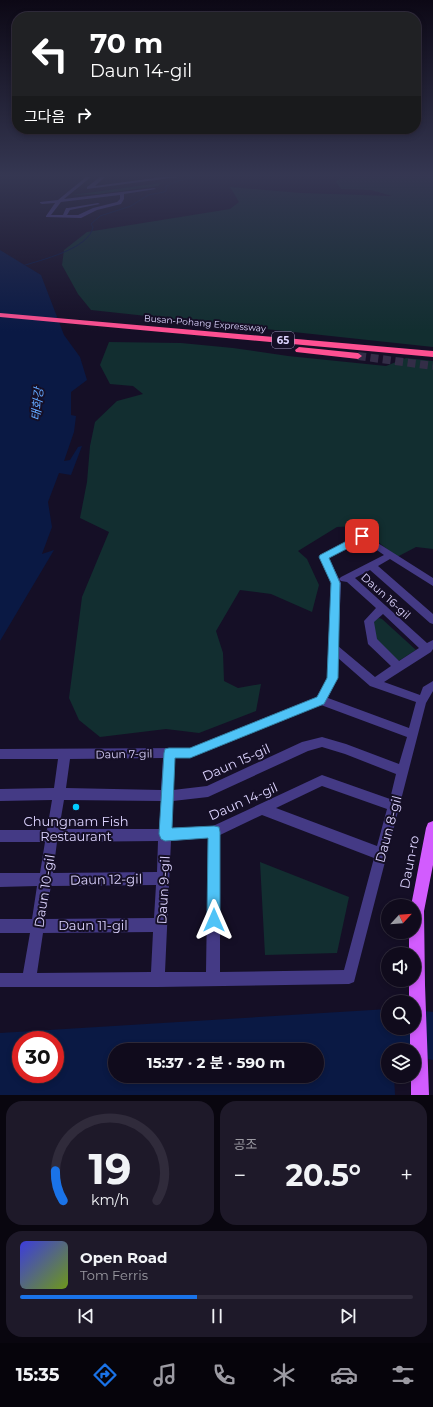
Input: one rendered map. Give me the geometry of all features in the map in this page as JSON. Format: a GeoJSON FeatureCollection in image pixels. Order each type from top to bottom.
{"type":"FeatureCollection","features":[{"type":"Feature","properties":{"kind":"highway","name":"Busan-Pohang Expressway"},"geometry":{"type":"LineString","coordinates":[[0,316],[132,329],[433,354]]}},
{"type":"Feature","properties":{"kind":"highway","name":"Busan-Pohang Expressway"},"geometry":{"type":"LineString","coordinates":[[132,329],[358,356]]}},
{"type":"Feature","properties":{"kind":"main road","name":"Daun-ro"},"geometry":{"type":"LineString","coordinates":[[420,1095],[417,986],[417,911],[433,828]]}},
{"type":"Feature","properties":{"kind":"street"},"geometry":{"type":"LineString","coordinates":[[413,734],[321,700],[332,678],[336,583],[324,557],[362,536],[433,583]]}},
{"type":"Feature","properties":{"kind":"street","name":"Daun 16-gil"},"geometry":{"type":"LineString","coordinates":[[390,555],[348,577],[382,609],[430,646]]}},
{"type":"Feature","properties":{"kind":"street"},"geometry":{"type":"LineString","coordinates":[[371,565],[433,620]]}},
{"type":"Feature","properties":{"kind":"street"},"geometry":{"type":"LineString","coordinates":[[336,583],[348,577]]}},
{"type":"Feature","properties":{"kind":"street"},"geometry":{"type":"LineString","coordinates":[[382,609],[369,621],[372,641],[399,666]]}},
{"type":"Feature","properties":{"kind":"street"},"geometry":{"type":"LineString","coordinates":[[374,683],[430,646]]}},
{"type":"Feature","properties":{"kind":"street"},"geometry":{"type":"LineString","coordinates":[[333,647],[374,683],[422,700]]}},
{"type":"Feature","properties":{"kind":"street","name":"Daun 8-gil"},"geometry":{"type":"LineString","coordinates":[[213,979],[349,977],[422,700],[427,690],[433,685]]}},
{"type":"Feature","properties":{"kind":"street","name":"Daun 7-gil"},"geometry":{"type":"LineString","coordinates":[[0,754],[190,753],[321,700]]}},
{"type":"Feature","properties":{"kind":"street","name":"Daun 15-gil"},"geometry":{"type":"LineString","coordinates":[[0,795],[59,793],[167,795],[197,793],[208,790],[306,746],[322,742],[346,749],[403,771]]}},
{"type":"Feature","properties":{"kind":"street","name":"Daun 9-gil"},"geometry":{"type":"LineString","coordinates":[[158,980],[169,753]]}},
{"type":"Feature","properties":{"kind":"street","name":"Daun 10-gil"},"geometry":{"type":"LineString","coordinates":[[30,980],[65,754]]}},
{"type":"Feature","properties":{"kind":"street","name":"Daun 14-gil"},"geometry":{"type":"LineString","coordinates":[[0,836],[214,832],[322,780],[394,806]]}},
{"type":"Feature","properties":{"kind":"street"},"geometry":{"type":"LineString","coordinates":[[262,809],[381,854]]}},
{"type":"Feature","properties":{"kind":"street"},"geometry":{"type":"LineString","coordinates":[[0,980],[213,979],[214,832]]}},
{"type":"Feature","properties":{"kind":"street","name":"Daun 12-gil"},"geometry":{"type":"LineString","coordinates":[[0,880],[163,878]]}},
{"type":"Feature","properties":{"kind":"street","name":"Daun 11-gil"},"geometry":{"type":"LineString","coordinates":[[0,926],[161,925]]}},
{"type":"Feature","properties":{"kind":"green space"},"geometry":{"type":"Polygon","coordinates":[[[111,228],[433,228],[433,347],[91,310],[78,294],[62,265],[64,250],[87,232],[111,228]]]}},
{"type":"Feature","properties":{"kind":"green space"},"geometry":{"type":"Polygon","coordinates":[[[109,342],[181,343],[386,366],[406,358],[433,361],[433,549],[416,547],[397,557],[358,526],[337,527],[298,551],[307,559],[319,585],[312,612],[271,594],[240,590],[216,631],[223,653],[224,681],[238,688],[261,684],[256,711],[199,733],[166,729],[100,737],[79,720],[69,698],[82,597],[109,532],[80,518],[87,482],[90,446],[95,422],[117,401],[143,394],[133,386],[110,384],[100,365],[109,342]]]}},
{"type":"Feature","properties":{"kind":"green space"},"geometry":{"type":"Polygon","coordinates":[[[379,618],[382,619],[416,650],[397,662],[375,641],[371,622],[379,618]]]}},
{"type":"Feature","properties":{"kind":"green space"},"geometry":{"type":"Polygon","coordinates":[[[260,862],[349,897],[337,953],[265,955],[260,862]]]}},
{"type":"Feature","properties":{"kind":"water","name":"태화강"},"geometry":{"type":"Polygon","coordinates":[[[0,250],[41,275],[64,335],[80,357],[87,380],[71,392],[71,415],[76,416],[74,432],[64,461],[70,460],[78,447],[82,446],[71,475],[59,473],[48,502],[52,527],[42,554],[54,550],[0,641],[0,250]]]}},
{"type":"Feature","properties":{"kind":"water"},"geometry":{"type":"Polygon","coordinates":[[[381,1009],[381,1035],[421,1035],[421,1011],[433,1012],[433,1060],[421,1057],[421,1043],[381,1043],[381,1083],[394,1083],[395,1095],[0,1095],[0,1033],[12,1032],[12,1083],[64,1083],[64,1031],[32,1031],[381,1009]]]}},
{"type":"Feature","properties":{"kind":"waterway"},"geometry":{"type":"LineString","coordinates":[[22,266],[52,257],[74,247],[83,242],[90,235],[93,228]]}},
{"type":"Feature","properties":{"kind":"tunnel"},"geometry":{"type":"LineString","coordinates":[[358,356],[433,366]]}},
{"type":"Feature","properties":{"kind":"place","name":"Chungnam Fish Restaurant"},"geometry":{"type":"Point","coordinates":[76,807]}},
{"type":"Feature","properties":{"kind":"route"},"geometry":{"type":"LineString","coordinates":[[214,920],[214,832],[165,834],[169,753],[190,753],[321,700],[332,678],[336,583],[324,557],[362,536]]}}]}
